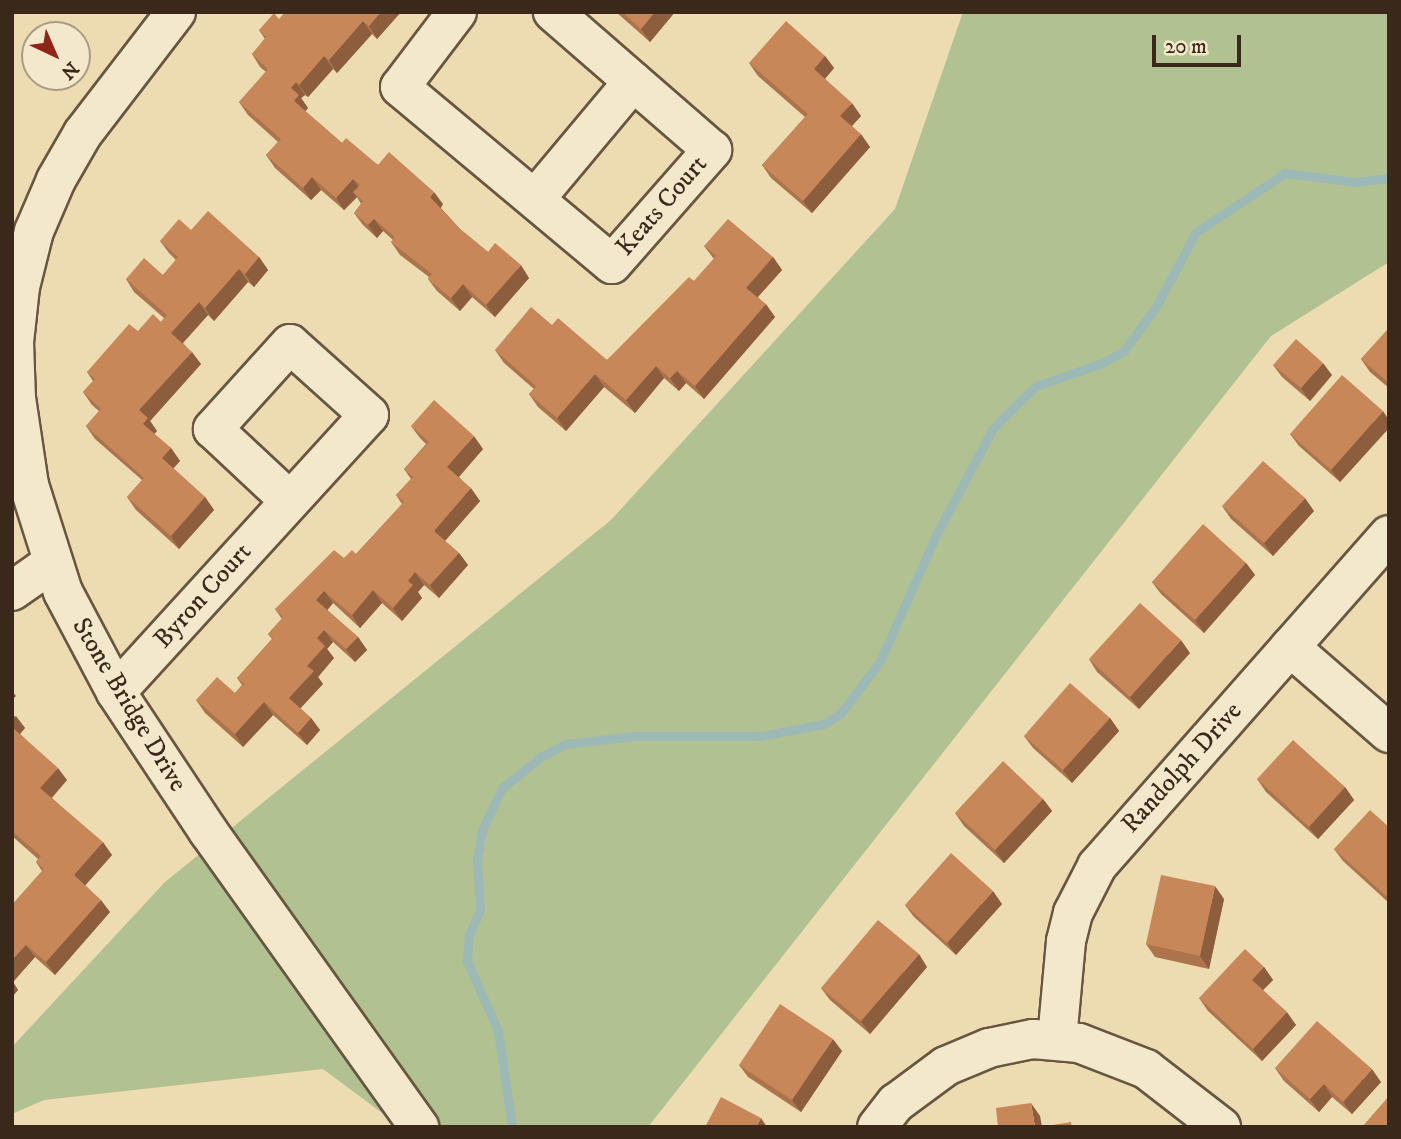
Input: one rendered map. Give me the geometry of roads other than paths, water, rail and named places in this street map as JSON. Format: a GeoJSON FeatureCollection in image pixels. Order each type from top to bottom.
{"type":"FeatureCollection","features":[{"type":"Feature","properties":{"kind":"street","name":"Stone Bridge Drive"},"geometry":{"type":"LineString","coordinates":[[176,12],[103,105],[60,172],[43,206],[16,286],[14,342],[21,444],[52,564],[80,629],[116,692],[419,1127]]}},
{"type":"Feature","properties":{"kind":"street","name":"Keats Court"},"geometry":{"type":"LineString","coordinates":[[457,12],[400,87],[612,264],[712,150],[553,12]]}},
{"type":"Feature","properties":{"kind":"street"},"geometry":{"type":"LineString","coordinates":[[535,200],[633,82]]}},
{"type":"Feature","properties":{"kind":"street","name":"Byron Court"},"geometry":{"type":"LineString","coordinates":[[116,692],[290,501]]}},
{"type":"Feature","properties":{"kind":"street","name":"Randolph Drive"},"geometry":{"type":"LineString","coordinates":[[1057,1040],[1066,941],[1073,914],[1097,866],[1389,535]]}},
{"type":"Feature","properties":{"kind":"street"},"geometry":{"type":"LineString","coordinates":[[12,591],[52,564]]}},
{"type":"Feature","properties":{"kind":"street"},"geometry":{"type":"LineString","coordinates":[[1290,647],[1389,733]]}},
{"type":"Feature","properties":{"kind":"street"},"geometry":{"type":"LineString","coordinates":[[877,1127],[896,1103],[946,1066],[1011,1042],[1057,1040],[1146,1069],[1221,1127]]}},
{"type":"Feature","properties":{"kind":"waterway"},"geometry":{"type":"LineString","coordinates":[[512,1127],[498,1031],[467,961],[469,935],[480,910],[477,859],[482,830],[502,788],[542,756],[566,744],[634,736],[760,736],[824,724],[841,713],[880,661],[937,533],[992,430],[1007,414],[1036,386],[1100,364],[1124,351],[1157,305],[1196,232],[1285,173],[1356,182],[1389,178]]}}]}
